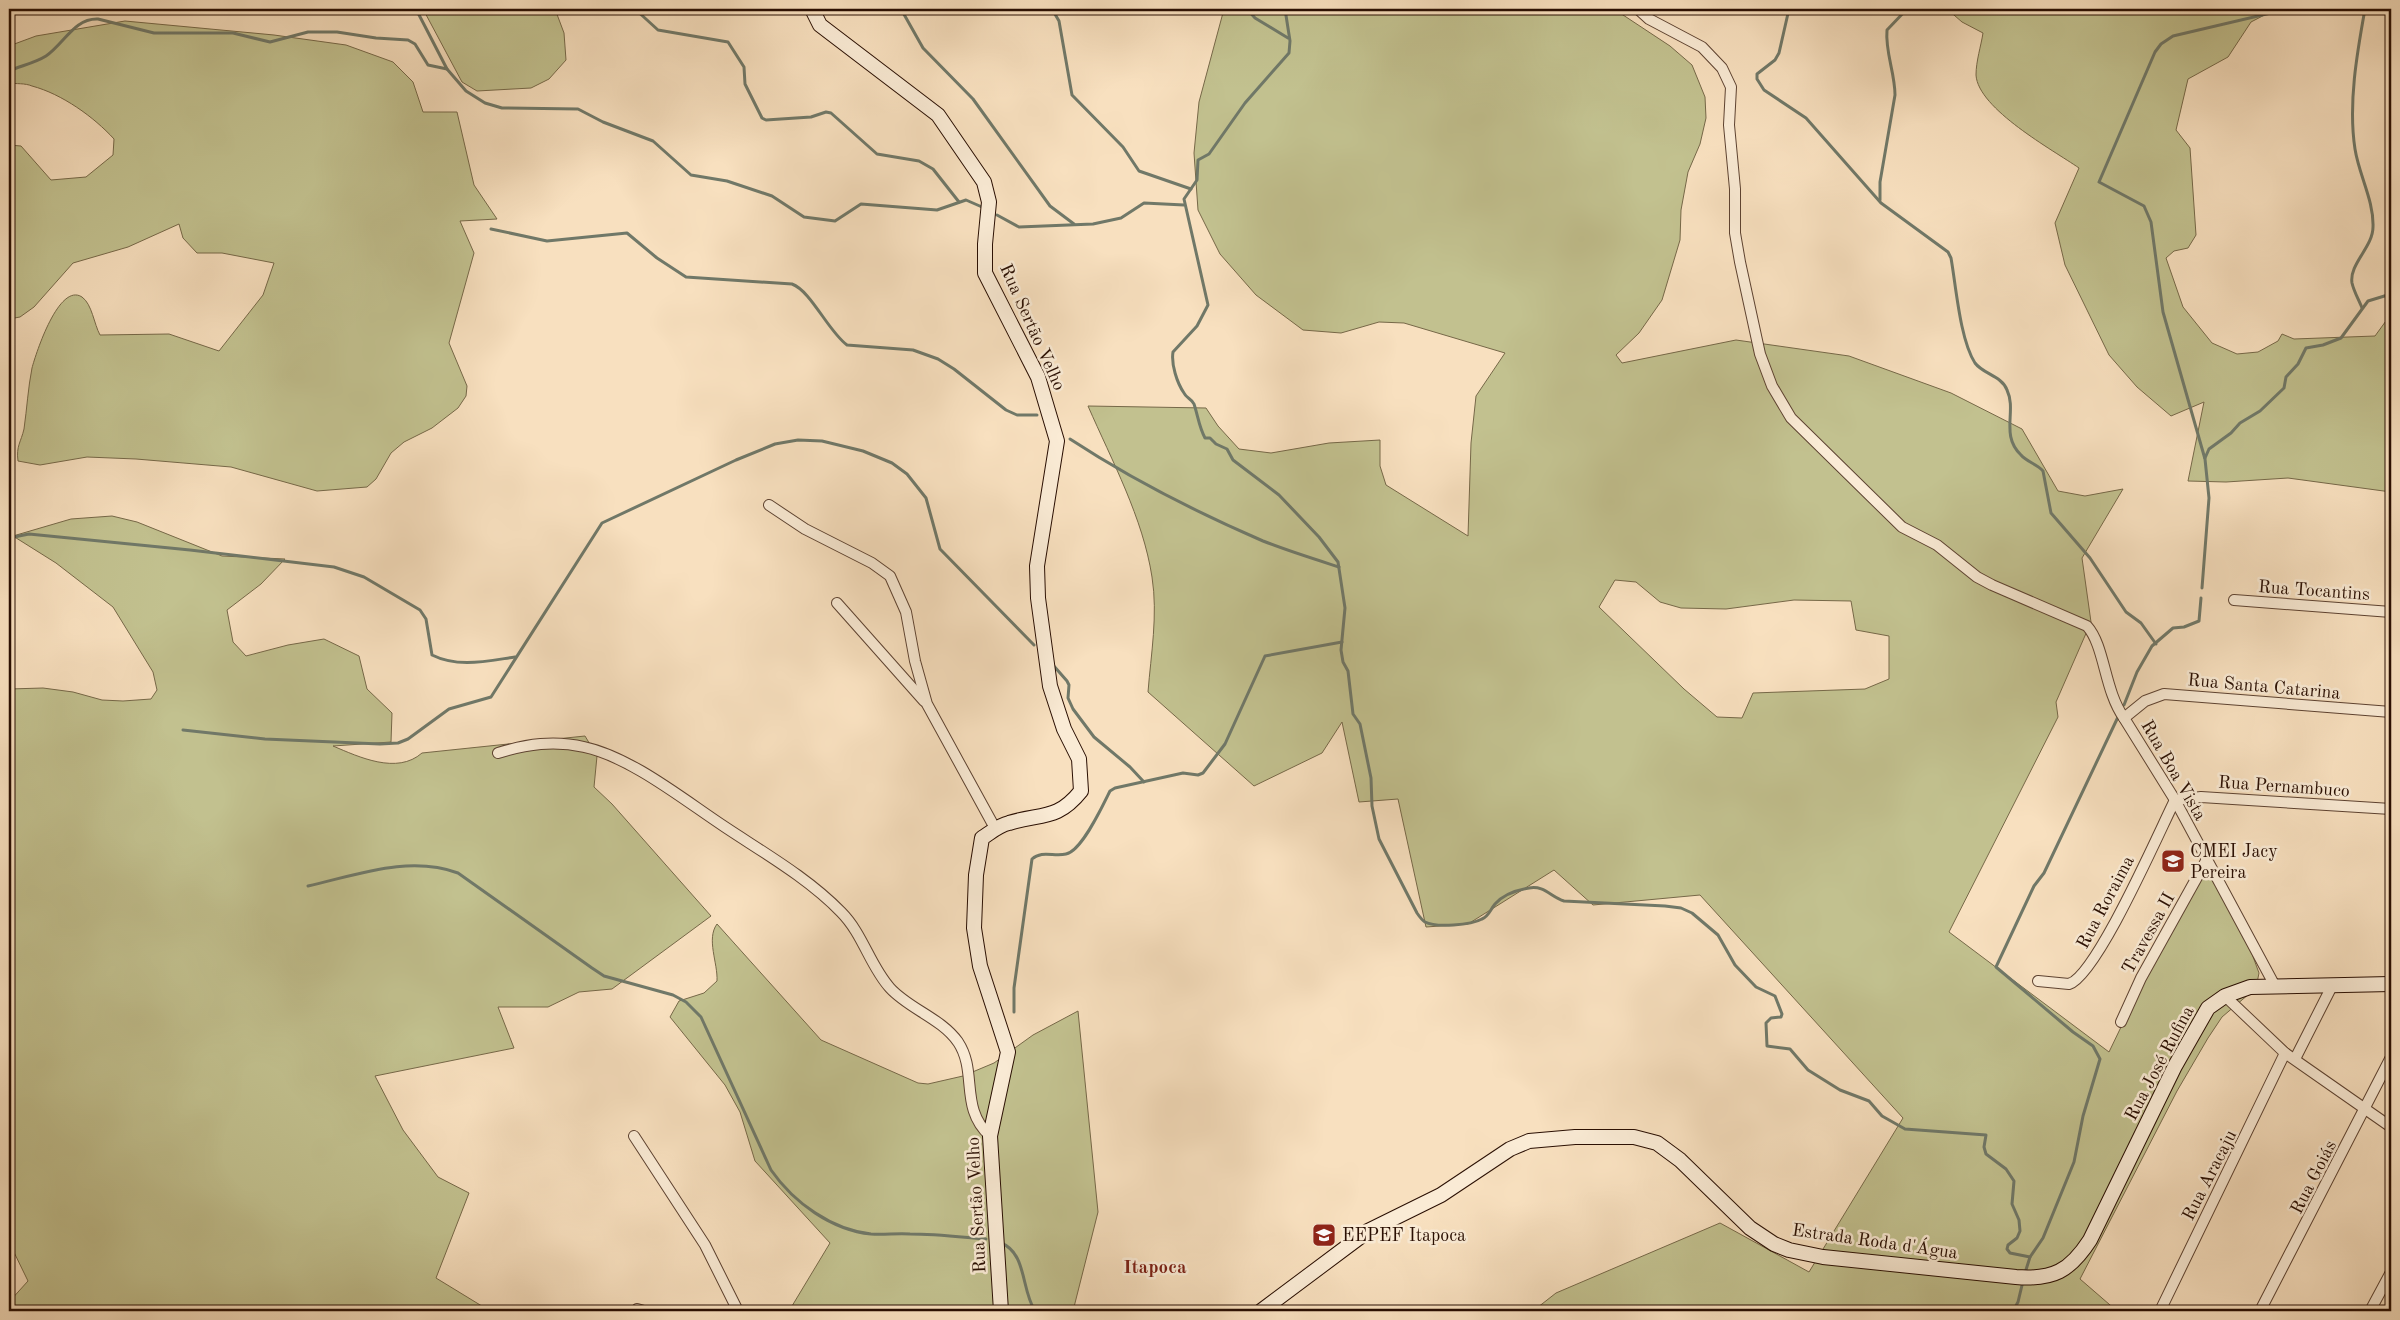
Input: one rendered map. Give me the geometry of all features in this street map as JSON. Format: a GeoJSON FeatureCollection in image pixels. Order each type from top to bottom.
{"type":"FeatureCollection","features":[{"type":"Feature","properties":{"kind":"street","name":"Rua Sertão Velho"},"geometry":{"type":"LineString","coordinates":[[812,9],[820,25],[938,115],[984,182],[989,202],[985,244],[985,273],[1038,377],[1057,440],[1037,566],[1038,598],[1050,686],[1064,729],[1079,759],[1081,791],[1071,803],[1055,814],[1007,823],[982,838],[976,874],[975,919],[980,966],[1008,1052],[990,1136],[1001,1311]]}},
{"type":"Feature","properties":{"kind":"street"},"geometry":{"type":"LineString","coordinates":[[1638,9],[1649,19],[1702,46],[1722,68],[1731,87],[1729,125],[1735,189],[1735,233],[1740,262],[1762,360],[1772,386],[1791,418],[1902,527],[1937,545],[1977,577],[2087,626],[2095,640],[2111,695],[2124,718]]}},
{"type":"Feature","properties":{"kind":"street"},"geometry":{"type":"LineString","coordinates":[[769,505],[805,529],[872,562],[890,576],[906,612],[915,661],[926,704]]}},
{"type":"Feature","properties":{"kind":"street","name":"Rua Tocantins"},"geometry":{"type":"LineString","coordinates":[[2234,600],[2391,612]]}},
{"type":"Feature","properties":{"kind":"street"},"geometry":{"type":"LineString","coordinates":[[837,603],[926,704],[996,830]]}},
{"type":"Feature","properties":{"kind":"street","name":"Rua Santa Catarina"},"geometry":{"type":"LineString","coordinates":[[2137,706],[2151,697],[2164,694],[2391,712]]}},
{"type":"Feature","properties":{"kind":"street","name":"Rua Boa Vista"},"geometry":{"type":"LineString","coordinates":[[2137,706],[2124,718],[2175,800],[2206,861],[2275,986]]}},
{"type":"Feature","properties":{"kind":"street"},"geometry":{"type":"LineString","coordinates":[[498,753],[525,745],[555,743],[586,747],[607,754],[653,779],[788,869],[825,898],[850,923],[888,986],[956,1040],[966,1057],[972,1110],[979,1125],[990,1136]]}},
{"type":"Feature","properties":{"kind":"street","name":"Rua Pernambuco"},"geometry":{"type":"LineString","coordinates":[[2175,800],[2201,796],[2391,809]]}},
{"type":"Feature","properties":{"kind":"street","name":"Rua Roraima"},"geometry":{"type":"LineString","coordinates":[[2038,981],[2069,984],[2082,974],[2101,948],[2175,800]]}},
{"type":"Feature","properties":{"kind":"street","name":"Travessa II"},"geometry":{"type":"LineString","coordinates":[[2120,1022],[2141,978],[2206,861]]}},
{"type":"Feature","properties":{"kind":"street"},"geometry":{"type":"LineString","coordinates":[[2295,1059],[2333,984]]}},
{"type":"Feature","properties":{"kind":"street","name":"Rua José Rufina"},"geometry":{"type":"LineString","coordinates":[[2063,1270],[2080,1256],[2090,1240],[2175,1066],[2208,1008],[2225,996],[2250,987],[2391,984]]}},
{"type":"Feature","properties":{"kind":"street"},"geometry":{"type":"LineString","coordinates":[[2225,996],[2285,1053],[2391,1127]]}},
{"type":"Feature","properties":{"kind":"street","name":"Rua Aracaju"},"geometry":{"type":"LineString","coordinates":[[2160,1311],[2285,1053]]}},
{"type":"Feature","properties":{"kind":"street","name":"Rua Goiás"},"geometry":{"type":"LineString","coordinates":[[2260,1311],[2391,1057]]}},
{"type":"Feature","properties":{"kind":"street"},"geometry":{"type":"LineString","coordinates":[[634,1136],[705,1245],[738,1311]]}},
{"type":"Feature","properties":{"kind":"street","name":"Estrada Roda d'Água"},"geometry":{"type":"LineString","coordinates":[[1261,1311],[1368,1231],[1441,1195],[1510,1149],[1529,1141],[1566,1138],[1634,1137],[1657,1142],[1680,1160],[1750,1228],[1774,1244],[1789,1250],[1823,1257],[2022,1277],[2044,1277],[2063,1270]]}},
{"type":"Feature","properties":{"kind":"street"},"geometry":{"type":"LineString","coordinates":[[2370,1311],[2391,1272]]}},
{"type":"Feature","properties":{"kind":"shaded area"},"geometry":{"type":"Polygon","coordinates":[[[423,9],[555,9],[564,33],[566,60],[549,79],[531,88],[477,91],[462,82],[423,9]]]}},
{"type":"Feature","properties":{"kind":"shaded area"},"geometry":{"type":"Polygon","coordinates":[[[1224,9],[1614,9],[1670,46],[1692,65],[1705,97],[1706,118],[1700,144],[1688,172],[1681,210],[1680,240],[1662,300],[1639,333],[1616,355],[1622,363],[1736,340],[1849,356],[1951,393],[2022,429],[2058,491],[2085,496],[2123,489],[2082,558],[2091,622],[2056,702],[2058,717],[1949,932],[2109,1052],[2200,863],[2240,921],[2259,973],[2256,988],[2222,1017],[2208,1038],[2177,1091],[2080,1279],[2117,1311],[1533,1311],[1556,1293],[1720,1223],[1809,1272],[1903,1118],[1700,895],[1593,905],[1554,870],[1468,924],[1426,927],[1398,799],[1359,802],[1342,722],[1322,753],[1254,786],[1148,692],[1153,634],[1154,591],[1148,555],[1126,490],[1088,406],[1206,408],[1218,426],[1239,449],[1271,453],[1329,443],[1380,440],[1380,466],[1386,485],[1468,536],[1471,443],[1476,396],[1505,353],[1404,323],[1379,322],[1341,333],[1303,330],[1256,295],[1220,254],[1198,210],[1194,153],[1199,102],[1224,9]],[[1615,580],[1599,607],[1684,689],[1717,717],[1742,718],[1753,693],[1865,689],[1889,679],[1889,636],[1856,630],[1851,601],[1794,600],[1726,609],[1681,608],[1660,602],[1636,582],[1615,580]]]}},
{"type":"Feature","properties":{"kind":"shaded area"},"geometry":{"type":"Polygon","coordinates":[[[1947,9],[2276,9],[2251,22],[2228,57],[2188,79],[2176,130],[2190,148],[2196,235],[2188,248],[2174,251],[2166,258],[2183,307],[2212,343],[2237,354],[2258,352],[2278,341],[2282,334],[2294,339],[2375,336],[2391,314],[2391,492],[2288,478],[2226,482],[2188,481],[2204,402],[2171,416],[2137,387],[2109,355],[2065,265],[2055,223],[2079,168],[2019,128],[1989,101],[1980,88],[1976,75],[1983,33],[1962,22],[1947,9]]]}},
{"type":"Feature","properties":{"kind":"shaded area"},"geometry":{"type":"Polygon","coordinates":[[[125,21],[274,35],[346,45],[393,62],[413,82],[423,112],[457,112],[474,185],[497,219],[460,221],[474,253],[449,343],[467,386],[466,396],[458,408],[432,428],[404,442],[391,453],[376,479],[367,487],[317,491],[231,467],[136,459],[87,457],[40,465],[18,461],[18,448],[24,429],[32,368],[38,348],[50,321],[65,300],[73,295],[82,297],[85,300],[91,309],[100,335],[169,334],[219,351],[263,295],[274,263],[222,253],[197,253],[183,238],[179,224],[128,247],[73,263],[34,307],[20,317],[9,319],[9,145],[21,146],[51,180],[86,177],[113,155],[114,139],[97,123],[66,100],[29,85],[9,83],[9,46],[36,36],[125,21]]]}},
{"type":"Feature","properties":{"kind":"shaded area"},"geometry":{"type":"Polygon","coordinates":[[[112,516],[137,522],[222,556],[285,559],[261,584],[227,610],[233,642],[246,656],[288,645],[324,639],[359,656],[367,689],[392,713],[391,742],[333,746],[378,762],[401,763],[422,753],[585,736],[597,756],[594,787],[612,804],[711,916],[612,989],[579,992],[548,1007],[498,1007],[514,1048],[375,1076],[403,1130],[438,1177],[469,1193],[436,1278],[490,1311],[9,1311],[9,1302],[28,1281],[9,1242],[9,689],[43,688],[73,692],[102,700],[123,701],[151,699],[157,690],[153,672],[113,607],[56,563],[13,536],[71,519],[112,516]]]}},
{"type":"Feature","properties":{"kind":"shaded area"},"geometry":{"type":"Polygon","coordinates":[[[717,924],[821,1040],[918,1083],[928,1084],[963,1076],[994,1063],[1033,1035],[1078,1011],[1098,1212],[1073,1311],[789,1311],[830,1243],[755,1161],[740,1112],[725,1085],[670,1017],[679,1001],[704,993],[717,981],[712,937],[717,924]]]}},
{"type":"Feature","properties":{"kind":"waterway"},"geometry":{"type":"LineString","coordinates":[[416,9],[447,69],[466,91],[485,103],[502,108],[578,109],[603,122],[653,141],[691,175],[727,181],[772,196],[804,217],[835,221],[861,204],[937,210],[966,200],[982,207]]}},
{"type":"Feature","properties":{"kind":"waterway"},"geometry":{"type":"LineString","coordinates":[[635,9],[658,30],[728,42],[744,67],[745,84],[762,118],[766,120],[811,117],[826,112],[831,113],[877,154],[919,161],[933,169],[959,202]]}},
{"type":"Feature","properties":{"kind":"waterway"},"geometry":{"type":"LineString","coordinates":[[901,9],[923,48],[973,99],[1050,206],[1074,224]]}},
{"type":"Feature","properties":{"kind":"waterway"},"geometry":{"type":"LineString","coordinates":[[1052,9],[1059,21],[1072,95],[1123,147],[1139,171],[1191,189]]}},
{"type":"Feature","properties":{"kind":"waterway"},"geometry":{"type":"LineString","coordinates":[[1247,9],[1255,18],[1288,38]]}},
{"type":"Feature","properties":{"kind":"waterway"},"geometry":{"type":"LineString","coordinates":[[1285,9],[1290,41],[1289,53],[1245,103],[1209,154],[1198,160],[1197,180],[1184,199],[1208,305],[1197,326],[1173,352],[1173,362],[1181,389],[1194,404],[1205,438],[1210,438],[1216,444],[1227,449],[1233,460],[1279,495],[1319,537],[1338,562],[1345,608],[1341,650],[1343,662],[1348,671],[1353,714],[1360,724],[1371,778],[1372,806],[1379,839],[1417,913],[1424,921],[1430,924],[1454,925],[1470,923],[1484,918],[1495,904],[1506,896],[1529,888],[1539,888],[1564,901],[1665,906],[1681,908],[1692,913],[1718,935],[1735,965],[1756,987],[1775,996],[1782,1014],[1781,1017],[1771,1018],[1766,1023],[1767,1046],[1790,1049],[1808,1070],[1840,1090],[1869,1101],[1882,1116],[1905,1129],[1986,1135],[1984,1147],[1986,1154],[2006,1169],[2014,1181],[2012,1204],[2019,1220],[2020,1231],[2017,1238],[2008,1245],[2007,1249],[2010,1253],[2030,1257]]}},
{"type":"Feature","properties":{"kind":"waterway"},"geometry":{"type":"LineString","coordinates":[[1789,9],[1779,53],[1775,60],[1757,74],[1757,79],[1764,90],[1806,118],[1881,203],[1948,252],[1951,258],[1962,327],[1970,353],[1978,367],[2005,385],[2010,398],[2010,431],[2015,447],[2023,457],[2043,471],[2051,513],[2090,558],[2126,612],[2141,623],[2156,644]]}},
{"type":"Feature","properties":{"kind":"waterway"},"geometry":{"type":"LineString","coordinates":[[1880,200],[1880,182],[1895,95],[1887,46],[1887,30],[1907,9]]}},
{"type":"Feature","properties":{"kind":"waterway"},"geometry":{"type":"LineString","coordinates":[[2202,588],[2209,498],[2205,459],[2163,312],[2151,222],[2144,206],[2099,182],[2155,52],[2161,44],[2173,36],[2288,9]]}},
{"type":"Feature","properties":{"kind":"waterway"},"geometry":{"type":"LineString","coordinates":[[2362,308],[2352,283],[2352,276],[2357,262],[2372,234],[2373,217],[2355,149],[2352,114],[2356,61],[2365,9]]}},
{"type":"Feature","properties":{"kind":"waterway"},"geometry":{"type":"LineString","coordinates":[[9,71],[46,56],[76,27],[90,20],[98,19],[154,33],[233,33],[270,42],[308,32],[337,32],[376,38],[408,40],[415,44],[428,65],[447,69]]}},
{"type":"Feature","properties":{"kind":"waterway"},"geometry":{"type":"LineString","coordinates":[[997,215],[1019,227],[1093,224],[1121,218],[1144,203],[1184,205]]}},
{"type":"Feature","properties":{"kind":"waterway"},"geometry":{"type":"LineString","coordinates":[[491,229],[547,241],[627,233],[657,258],[686,277],[792,284],[806,295],[833,331],[847,345],[913,350],[938,359],[954,369],[1006,410],[1017,415],[1037,415]]}},
{"type":"Feature","properties":{"kind":"waterway"},"geometry":{"type":"LineString","coordinates":[[2205,458],[2209,449],[2231,433],[2240,423],[2260,411],[2284,388],[2286,377],[2298,364],[2306,348],[2323,345],[2341,338],[2368,301],[2391,294]]}},
{"type":"Feature","properties":{"kind":"waterway"},"geometry":{"type":"LineString","coordinates":[[1070,439],[1140,481],[1213,518],[1272,545],[1339,567]]}},
{"type":"Feature","properties":{"kind":"waterway"},"geometry":{"type":"LineString","coordinates":[[183,730],[265,739],[380,744],[398,743],[408,739],[449,709],[491,697],[602,523],[736,460],[775,444],[798,440],[822,441],[863,451],[892,463],[907,474],[926,498],[940,549],[1034,645]]}},
{"type":"Feature","properties":{"kind":"waterway"},"geometry":{"type":"LineString","coordinates":[[9,538],[29,534],[334,567],[364,577],[420,610],[426,619],[432,655],[442,659],[462,662],[483,662],[515,657]]}},
{"type":"Feature","properties":{"kind":"waterway"},"geometry":{"type":"LineString","coordinates":[[2124,705],[2137,672],[2152,646],[2173,628],[2184,627],[2199,621],[2201,598]]}},
{"type":"Feature","properties":{"kind":"waterway"},"geometry":{"type":"LineString","coordinates":[[1014,1012],[1014,988],[1032,859],[1044,854],[1062,855],[1072,851],[1085,836],[1110,791],[1115,788],[1183,773],[1198,775],[1203,773],[1225,744],[1265,656],[1342,642]]}},
{"type":"Feature","properties":{"kind":"waterway"},"geometry":{"type":"LineString","coordinates":[[1053,665],[1069,685],[1068,698],[1073,709],[1094,737],[1130,767],[1144,782]]}},
{"type":"Feature","properties":{"kind":"waterway"},"geometry":{"type":"LineString","coordinates":[[2025,1273],[2030,1257],[2043,1238],[2074,1162],[2083,1116],[2100,1059],[2093,1046],[2073,1032],[1996,967],[2034,886],[2044,873],[2118,717]]}},
{"type":"Feature","properties":{"kind":"waterway"},"geometry":{"type":"LineString","coordinates":[[308,886],[364,872],[402,866],[439,868],[458,873],[604,976],[673,995],[686,1002],[701,1017],[771,1170],[802,1204],[828,1221],[842,1227],[871,1234],[929,1234],[986,1239]]}},
{"type":"Feature","properties":{"kind":"waterway"},"geometry":{"type":"LineString","coordinates":[[1001,1243],[1015,1255],[1035,1311]]}},
{"type":"Feature","properties":{"kind":"waterway"},"geometry":{"type":"LineString","coordinates":[[2013,1311],[2018,1302],[2023,1281]]}},
{"type":"Feature","properties":{"kind":"place","name":"CMEI Jacy Pereira"},"geometry":{"type":"Point","coordinates":[2173,861]}},
{"type":"Feature","properties":{"kind":"place","name":"EEPEF Itapoca"},"geometry":{"type":"Point","coordinates":[1324,1235]}},
{"type":"Feature","properties":{"kind":"district","name":"Itapoca"},"geometry":{"type":"Point","coordinates":[1155,1266]}}]}
